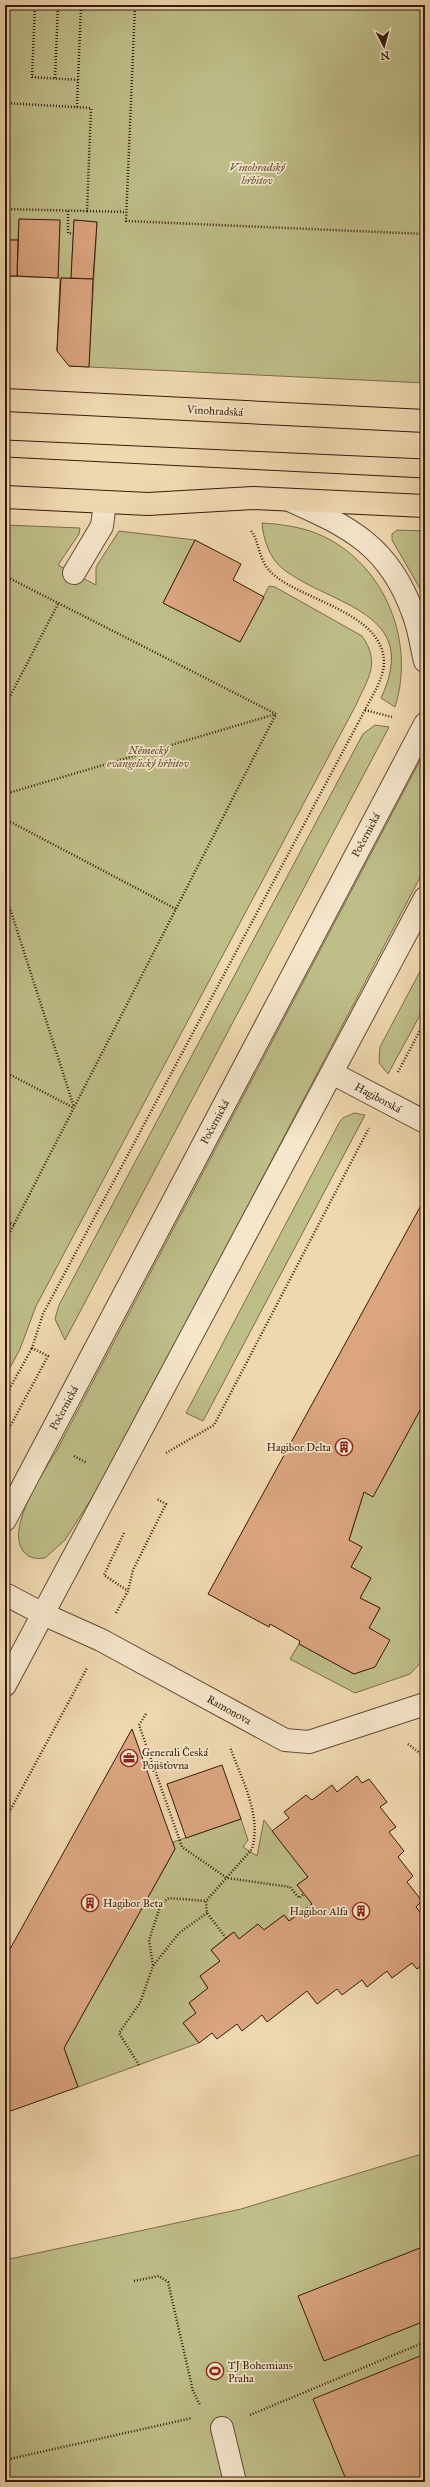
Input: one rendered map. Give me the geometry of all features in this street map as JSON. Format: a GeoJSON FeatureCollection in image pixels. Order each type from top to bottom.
{"type":"FeatureCollection","features":[{"type":"Feature","properties":{"kind":"main road","name":"Vinohradská"},"geometry":{"type":"LineString","coordinates":[[5,400],[425,421]]}},
{"type":"Feature","properties":{"kind":"main road"},"geometry":{"type":"LineString","coordinates":[[5,497],[148,504],[253,498],[425,506]]}},
{"type":"Feature","properties":{"kind":"street"},"geometry":{"type":"LineString","coordinates":[[288,499],[333,520],[373,546],[398,579],[414,614],[425,661]]}},
{"type":"Feature","properties":{"kind":"street"},"geometry":{"type":"LineString","coordinates":[[74,573],[102,526],[105,503]]}},
{"type":"Feature","properties":{"kind":"street","name":"Počernická"},"geometry":{"type":"LineString","coordinates":[[5,1520],[425,724]]}},
{"type":"Feature","properties":{"kind":"street"},"geometry":{"type":"LineString","coordinates":[[5,1685],[425,898]]}},
{"type":"Feature","properties":{"kind":"street","name":"Hagiborská"},"geometry":{"type":"LineString","coordinates":[[332,1073],[425,1122]]}},
{"type":"Feature","properties":{"kind":"street","name":"Ramonova"},"geometry":{"type":"LineString","coordinates":[[5,1594],[43,1614],[101,1640],[284,1740],[309,1742],[425,1704]]}},
{"type":"Feature","properties":{"kind":"street"},"geometry":{"type":"LineString","coordinates":[[214,2421],[235,2482]]}},
{"type":"Feature","properties":{"kind":"path"},"geometry":{"type":"LineString","coordinates":[[35,5],[32,77],[78,80]]}},
{"type":"Feature","properties":{"kind":"path"},"geometry":{"type":"LineString","coordinates":[[54,78],[58,5]]}},
{"type":"Feature","properties":{"kind":"path"},"geometry":{"type":"LineString","coordinates":[[77,107],[81,5]]}},
{"type":"Feature","properties":{"kind":"path"},"geometry":{"type":"LineString","coordinates":[[135,5],[126,221],[425,234]]}},
{"type":"Feature","properties":{"kind":"path"},"geometry":{"type":"LineString","coordinates":[[5,103],[91,108],[87,210]]}},
{"type":"Feature","properties":{"kind":"path"},"geometry":{"type":"LineString","coordinates":[[5,209],[126,212]]}},
{"type":"Feature","properties":{"kind":"path"},"geometry":{"type":"LineString","coordinates":[[68,210],[68,233],[73,234]]}},
{"type":"Feature","properties":{"kind":"path"},"geometry":{"type":"LineString","coordinates":[[5,1397],[32,1348],[43,1314],[365,710],[382,675],[384,663],[382,650],[377,638],[365,625],[274,576],[262,560],[252,531],[244,530]]}},
{"type":"Feature","properties":{"kind":"path"},"geometry":{"type":"LineString","coordinates":[[5,706],[74,573]]}},
{"type":"Feature","properties":{"kind":"path"},"geometry":{"type":"LineString","coordinates":[[5,576],[276,714]]}},
{"type":"Feature","properties":{"kind":"path"},"geometry":{"type":"LineString","coordinates":[[365,710],[393,718]]}},
{"type":"Feature","properties":{"kind":"path"},"geometry":{"type":"LineString","coordinates":[[5,794],[276,714]]}},
{"type":"Feature","properties":{"kind":"path"},"geometry":{"type":"LineString","coordinates":[[5,1242],[276,714]]}},
{"type":"Feature","properties":{"kind":"path"},"geometry":{"type":"LineString","coordinates":[[5,819],[176,909]]}},
{"type":"Feature","properties":{"kind":"path"},"geometry":{"type":"LineString","coordinates":[[5,893],[74,1108]]}},
{"type":"Feature","properties":{"kind":"path"},"geometry":{"type":"LineString","coordinates":[[162,1456],[214,1425],[425,1021]]}},
{"type":"Feature","properties":{"kind":"path"},"geometry":{"type":"LineString","coordinates":[[5,1072],[74,1108]]}},
{"type":"Feature","properties":{"kind":"path"},"geometry":{"type":"LineString","coordinates":[[5,1221],[14,1225]]}},
{"type":"Feature","properties":{"kind":"path"},"geometry":{"type":"LineString","coordinates":[[5,1436],[48,1356],[32,1348]]}},
{"type":"Feature","properties":{"kind":"path"},"geometry":{"type":"LineString","coordinates":[[72,1455],[93,1466]]}},
{"type":"Feature","properties":{"kind":"path"},"geometry":{"type":"LineString","coordinates":[[115,1615],[128,1591],[134,1570],[166,1504],[157,1499]]}},
{"type":"Feature","properties":{"kind":"path"},"geometry":{"type":"LineString","coordinates":[[128,1526],[104,1575],[128,1591]]}},
{"type":"Feature","properties":{"kind":"path"},"geometry":{"type":"LineString","coordinates":[[5,1820],[89,1662]]}},
{"type":"Feature","properties":{"kind":"path"},"geometry":{"type":"LineString","coordinates":[[146,1714],[140,1725],[182,1847],[227,1878],[290,1887],[300,1898],[304,1894]]}},
{"type":"Feature","properties":{"kind":"path"},"geometry":{"type":"LineString","coordinates":[[404,1741],[425,1757]]}},
{"type":"Feature","properties":{"kind":"path"},"geometry":{"type":"LineString","coordinates":[[226,1938],[207,1913],[206,1901],[252,1849],[254,1839],[253,1810],[230,1746]]}},
{"type":"Feature","properties":{"kind":"path"},"geometry":{"type":"LineString","coordinates":[[153,1966],[149,1940],[161,1904],[169,1898],[206,1901]]}},
{"type":"Feature","properties":{"kind":"path"},"geometry":{"type":"LineString","coordinates":[[138,2065],[119,2033],[140,2003],[153,1966],[179,1933],[207,1913]]}},
{"type":"Feature","properties":{"kind":"path"},"geometry":{"type":"LineString","coordinates":[[134,2281],[159,2276],[168,2282],[193,2391],[214,2421]]}},
{"type":"Feature","properties":{"kind":"path"},"geometry":{"type":"LineString","coordinates":[[5,2460],[214,2421],[325,2382],[425,2342]]}},
{"type":"Feature","properties":{"kind":"green space","name":"Vinohradský hřbitov"},"geometry":{"type":"Polygon","coordinates":[[[5,5],[425,5],[425,383],[69,366],[89,366],[97,222],[74,220],[71,278],[61,278],[57,351],[60,278],[5,276],[58,277],[60,221],[19,219],[18,240],[5,240],[5,5]]]}},
{"type":"Feature","properties":{"kind":"green space"},"geometry":{"type":"Polygon","coordinates":[[[262,523],[304,529],[335,543],[356,559],[374,579],[387,602],[396,627],[401,654],[401,681],[395,707],[381,698],[391,669],[390,646],[381,629],[366,615],[303,582],[278,565],[268,548],[262,523]]]}},
{"type":"Feature","properties":{"kind":"green space","name":"Německý evangelický hřbitov"},"geometry":{"type":"Polygon","coordinates":[[[5,525],[80,528],[79,534],[58,565],[96,585],[96,567],[119,531],[195,540],[163,603],[240,642],[269,586],[275,587],[362,636],[371,654],[372,663],[368,678],[356,705],[36,1306],[20,1349],[5,1377],[5,525]]]}},
{"type":"Feature","properties":{"kind":"green space"},"geometry":{"type":"Polygon","coordinates":[[[397,530],[425,531],[425,597],[392,540],[392,534],[397,530]]]}},
{"type":"Feature","properties":{"kind":"green space"},"geometry":{"type":"Polygon","coordinates":[[[375,725],[389,727],[65,1340],[55,1319],[59,1305],[363,734],[375,725]]]}},
{"type":"Feature","properties":{"kind":"green space"},"geometry":{"type":"Polygon","coordinates":[[[425,751],[425,868],[107,1474],[65,1540],[45,1558],[30,1557],[25,1554],[19,1541],[19,1528],[29,1498],[58,1448],[425,751]]]}},
{"type":"Feature","properties":{"kind":"green space"},"geometry":{"type":"Polygon","coordinates":[[[425,962],[425,1006],[388,1074],[379,1063],[380,1047],[425,962]]]}},
{"type":"Feature","properties":{"kind":"green space"},"geometry":{"type":"Polygon","coordinates":[[[354,1113],[365,1115],[203,1421],[186,1413],[339,1123],[343,1118],[354,1113]]]}},
{"type":"Feature","properties":{"kind":"green space"},"geometry":{"type":"Polygon","coordinates":[[[425,1401],[425,1658],[410,1674],[355,1693],[290,1659],[299,1644],[354,1674],[389,1640],[369,1628],[380,1608],[360,1598],[371,1578],[351,1567],[361,1547],[349,1540],[364,1492],[373,1496],[425,1401]]]}},
{"type":"Feature","properties":{"kind":"green space"},"geometry":{"type":"Polygon","coordinates":[[[241,1819],[248,1840],[243,1847],[257,1856],[264,1820],[308,1877],[297,1885],[312,1904],[289,1921],[284,1915],[264,1930],[258,1924],[239,1939],[233,1932],[211,1950],[220,1961],[200,1976],[208,1988],[189,2003],[196,2013],[183,2023],[199,2043],[78,2087],[64,2048],[175,1849],[173,1842],[241,1819]]]}},
{"type":"Feature","properties":{"kind":"green space","name":"TJ Bohemians Praha"},"geometry":{"type":"Polygon","coordinates":[[[425,2153],[425,2482],[5,2482],[5,2260],[241,2209],[425,2153]]]}},
{"type":"Feature","properties":{"kind":"building"},"geometry":{"type":"Polygon","coordinates":[[[19,219],[60,220],[58,278],[17,276],[19,219]]]}},
{"type":"Feature","properties":{"kind":"building"},"geometry":{"type":"Polygon","coordinates":[[[74,220],[97,222],[93,279],[71,278],[74,220]]]}},
{"type":"Feature","properties":{"kind":"building"},"geometry":{"type":"Polygon","coordinates":[[[5,240],[18,240],[17,276],[5,276],[5,240]]]}},
{"type":"Feature","properties":{"kind":"building"},"geometry":{"type":"Polygon","coordinates":[[[61,278],[93,279],[89,367],[69,366],[57,351],[61,278]]]}},
{"type":"Feature","properties":{"kind":"building"},"geometry":{"type":"Polygon","coordinates":[[[195,540],[241,564],[233,580],[264,597],[240,642],[163,603],[195,540]]]}},
{"type":"Feature","properties":{"kind":"building","name":"Hagibor Delta"},"geometry":{"type":"Polygon","coordinates":[[[425,1198],[425,1401],[373,1497],[364,1492],[349,1540],[362,1547],[351,1567],[371,1578],[360,1598],[380,1608],[369,1628],[390,1640],[375,1667],[354,1674],[299,1644],[300,1641],[270,1624],[269,1627],[208,1594],[425,1198]]]}},
{"type":"Feature","properties":{"kind":"building","name":"Hagibor Beta"},"geometry":{"type":"Polygon","coordinates":[[[132,1729],[175,1849],[64,2048],[78,2087],[5,2113],[5,1958],[132,1729]]]}},
{"type":"Feature","properties":{"kind":"building"},"geometry":{"type":"Polygon","coordinates":[[[222,1765],[241,1819],[186,1838],[167,1784],[222,1765]]]}},
{"type":"Feature","properties":{"kind":"building","name":"Hagibor Alfa"},"geometry":{"type":"Polygon","coordinates":[[[357,1776],[362,1783],[369,1779],[387,1802],[380,1807],[396,1827],[389,1832],[404,1851],[398,1857],[413,1876],[407,1882],[422,1901],[416,1907],[425,1919],[425,1963],[417,1969],[412,1963],[392,1978],[387,1971],[367,1987],[362,1980],[342,1995],[337,1989],[317,2004],[307,1991],[267,2022],[262,2015],[242,2031],[237,2024],[217,2039],[212,2033],[199,2043],[183,2023],[196,2013],[189,2003],[208,1988],[200,1976],[220,1961],[211,1950],[234,1932],[239,1939],[258,1924],[264,1930],[284,1915],[289,1921],[312,1904],[297,1885],[308,1877],[272,1831],[289,1818],[284,1812],[306,1795],[312,1800],[332,1785],[337,1792],[357,1776]]]}},
{"type":"Feature","properties":{"kind":"building"},"geometry":{"type":"Polygon","coordinates":[[[425,2246],[425,2321],[324,2361],[298,2296],[425,2246]]]}},
{"type":"Feature","properties":{"kind":"building"},"geometry":{"type":"Polygon","coordinates":[[[425,2354],[425,2482],[347,2482],[313,2399],[425,2354]]]}},
{"type":"Feature","properties":{"kind":"tram line"},"geometry":{"type":"LineString","coordinates":[[5,440],[425,459]]}},
{"type":"Feature","properties":{"kind":"tram line"},"geometry":{"type":"LineString","coordinates":[[5,457],[425,478]]}},
{"type":"Feature","properties":{"kind":"place","name":"Hagibor Delta"},"geometry":{"type":"Point","coordinates":[344,1447]}},
{"type":"Feature","properties":{"kind":"place","name":"Generali Česká Pojišťovna"},"geometry":{"type":"Point","coordinates":[129,1758]}},
{"type":"Feature","properties":{"kind":"place","name":"Hagibor Beta"},"geometry":{"type":"Point","coordinates":[90,1903]}},
{"type":"Feature","properties":{"kind":"place","name":"Hagibor Alfa"},"geometry":{"type":"Point","coordinates":[361,1911]}},
{"type":"Feature","properties":{"kind":"place","name":"TJ Bohemians Praha"},"geometry":{"type":"Point","coordinates":[215,2371]}}]}
